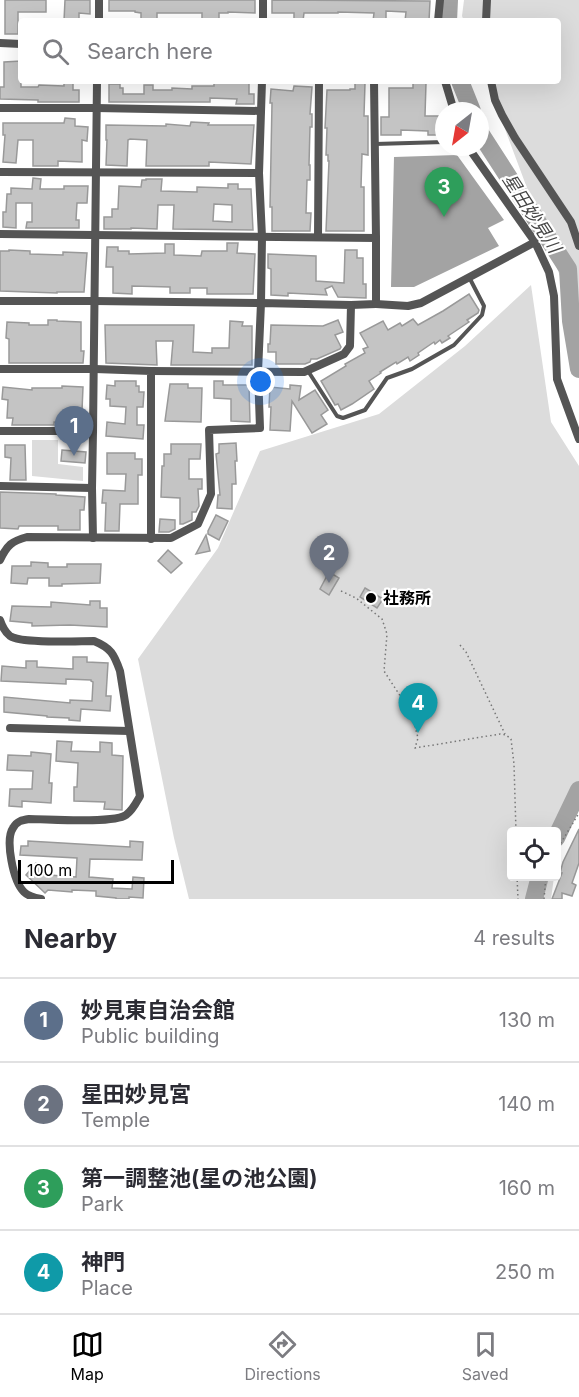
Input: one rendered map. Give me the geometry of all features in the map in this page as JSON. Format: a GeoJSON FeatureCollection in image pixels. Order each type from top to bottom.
{"type":"FeatureCollection","features":[{"type":"Feature","properties":{"kind":"street"},"geometry":{"type":"LineString","coordinates":[[99,0],[99,18]]}},
{"type":"Feature","properties":{"kind":"street"},"geometry":{"type":"LineString","coordinates":[[263,0],[263,18]]}},
{"type":"Feature","properties":{"kind":"street"},"geometry":{"type":"LineString","coordinates":[[438,18],[440,0]]}},
{"type":"Feature","properties":{"kind":"street"},"geometry":{"type":"LineString","coordinates":[[486,18],[487,0]]}},
{"type":"Feature","properties":{"kind":"street"},"geometry":{"type":"LineString","coordinates":[[0,44],[18,44]]}},
{"type":"Feature","properties":{"kind":"street"},"geometry":{"type":"LineString","coordinates":[[93,538],[97,84]]}},
{"type":"Feature","properties":{"kind":"street"},"geometry":{"type":"LineString","coordinates":[[0,560],[5,550],[15,540],[27,537],[171,538],[198,524],[211,495],[209,430],[260,428],[258,372],[262,237],[260,173],[262,84]]}},
{"type":"Feature","properties":{"kind":"street"},"geometry":{"type":"LineString","coordinates":[[318,237],[319,84]]}},
{"type":"Feature","properties":{"kind":"street"},"geometry":{"type":"LineString","coordinates":[[374,84],[376,304]]}},
{"type":"Feature","properties":{"kind":"street"},"geometry":{"type":"LineString","coordinates":[[446,84],[451,102]]}},
{"type":"Feature","properties":{"kind":"street"},"geometry":{"type":"LineString","coordinates":[[491,84],[502,115],[571,222],[579,246]]}},
{"type":"Feature","properties":{"kind":"street"},"geometry":{"type":"LineString","coordinates":[[0,108],[261,111]]}},
{"type":"Feature","properties":{"kind":"street"},"geometry":{"type":"LineString","coordinates":[[474,156],[535,242],[549,272],[555,296],[557,379],[579,439]]}},
{"type":"Feature","properties":{"kind":"street"},"geometry":{"type":"LineString","coordinates":[[0,172],[260,173]]}},
{"type":"Feature","properties":{"kind":"street"},"geometry":{"type":"LineString","coordinates":[[0,234],[376,238]]}},
{"type":"Feature","properties":{"kind":"street"},"geometry":{"type":"LineString","coordinates":[[0,301],[408,306],[421,303],[535,242]]}},
{"type":"Feature","properties":{"kind":"street"},"geometry":{"type":"LineString","coordinates":[[0,369],[304,372],[344,354],[350,346],[351,305]]}},
{"type":"Feature","properties":{"kind":"street"},"geometry":{"type":"LineString","coordinates":[[151,371],[151,539]]}},
{"type":"Feature","properties":{"kind":"street"},"geometry":{"type":"LineString","coordinates":[[0,430],[93,430]]}},
{"type":"Feature","properties":{"kind":"street"},"geometry":{"type":"LineString","coordinates":[[0,486],[92,488]]}},
{"type":"Feature","properties":{"kind":"street"},"geometry":{"type":"LineString","coordinates":[[0,620],[10,636],[24,640],[94,641],[105,645],[114,654],[120,671],[140,796],[133,808],[124,816],[108,820],[29,819],[19,821],[12,828],[10,855],[23,896],[41,899]]}},
{"type":"Feature","properties":{"kind":"street"},"geometry":{"type":"LineString","coordinates":[[10,728],[129,732]]}},
{"type":"Feature","properties":{"kind":"lane"},"geometry":{"type":"LineString","coordinates":[[375,144],[435,142]]}},
{"type":"Feature","properties":{"kind":"lane"},"geometry":{"type":"LineString","coordinates":[[307,371],[336,416],[343,418],[365,410],[387,378],[412,369],[454,345],[482,315],[484,306],[469,278]]}},
{"type":"Feature","properties":{"kind":"path"},"geometry":{"type":"LineString","coordinates":[[341,591],[356,598],[382,619],[387,634],[384,671],[412,714],[418,738],[415,748],[500,734],[506,735]]}},
{"type":"Feature","properties":{"kind":"path"},"geometry":{"type":"LineString","coordinates":[[460,645],[466,652],[506,735],[510,738],[514,764],[516,827]]}},
{"type":"Feature","properties":{"kind":"path"},"geometry":{"type":"LineString","coordinates":[[561,843],[579,813]]}},
{"type":"Feature","properties":{"kind":"path"},"geometry":{"type":"LineString","coordinates":[[517,881],[518,899]]}},
{"type":"Feature","properties":{"kind":"path"},"geometry":{"type":"LineString","coordinates":[[544,899],[546,881]]}},
{"type":"Feature","properties":{"kind":"shaded area"},"geometry":{"type":"Polygon","coordinates":[[[464,0],[579,0],[579,327],[488,84],[561,84],[561,18],[463,18],[464,0]]]}},
{"type":"Feature","properties":{"kind":"shaded area"},"geometry":{"type":"Polygon","coordinates":[[[458,156],[504,220],[488,228],[499,246],[414,287],[391,287],[394,157],[458,156]]]}},
{"type":"Feature","properties":{"kind":"shaded area"},"geometry":{"type":"Polygon","coordinates":[[[531,285],[551,422],[579,466],[579,805],[561,841],[561,827],[507,827],[507,881],[553,881],[551,899],[189,899],[174,838],[138,659],[218,548],[260,451],[379,414],[465,346],[531,285]]]}},
{"type":"Feature","properties":{"kind":"shaded area"},"geometry":{"type":"Polygon","coordinates":[[[32,440],[58,440],[58,464],[83,467],[83,481],[32,476],[32,440]]]}},
{"type":"Feature","properties":{"kind":"building"},"geometry":{"type":"Polygon","coordinates":[[[5,0],[46,0],[46,12],[18,12],[18,34],[5,34],[5,0]]]}},
{"type":"Feature","properties":{"kind":"building"},"geometry":{"type":"Polygon","coordinates":[[[65,0],[90,0],[90,14],[79,13],[79,18],[64,18],[65,0]]]}},
{"type":"Feature","properties":{"kind":"building"},"geometry":{"type":"Polygon","coordinates":[[[109,0],[255,0],[255,13],[219,13],[219,18],[202,18],[202,13],[157,13],[157,18],[141,18],[141,13],[135,11],[109,11],[109,0]]]}},
{"type":"Feature","properties":{"kind":"building"},"geometry":{"type":"Polygon","coordinates":[[[272,0],[430,1],[429,18],[405,18],[406,12],[386,11],[386,18],[373,18],[374,13],[304,13],[303,18],[294,18],[294,13],[272,13],[272,0]]]}},
{"type":"Feature","properties":{"kind":"building"},"geometry":{"type":"Polygon","coordinates":[[[18,61],[18,84],[21,84],[21,87],[73,84],[73,90],[79,90],[79,102],[0,99],[0,87],[4,87],[4,62],[18,61]]]}},
{"type":"Feature","properties":{"kind":"building"},"geometry":{"type":"Polygon","coordinates":[[[109,84],[120,84],[123,94],[144,94],[144,85],[153,85],[153,90],[214,86],[214,84],[249,84],[249,94],[254,94],[254,104],[236,104],[237,99],[210,98],[210,102],[109,102],[109,84]]]}},
{"type":"Feature","properties":{"kind":"building"},"geometry":{"type":"Polygon","coordinates":[[[355,84],[365,84],[364,116],[368,116],[368,155],[362,154],[361,187],[364,187],[364,231],[326,231],[329,161],[326,155],[327,128],[325,128],[327,90],[355,89],[355,84]]]}},
{"type":"Feature","properties":{"kind":"building"},"geometry":{"type":"Polygon","coordinates":[[[413,84],[426,84],[425,116],[435,116],[435,135],[428,135],[428,131],[401,130],[401,135],[381,135],[381,117],[389,117],[389,88],[413,88],[413,84]]]}},
{"type":"Feature","properties":{"kind":"building"},"geometry":{"type":"Polygon","coordinates":[[[294,86],[312,87],[310,180],[307,180],[306,213],[311,213],[310,231],[272,231],[272,207],[270,207],[271,89],[293,91],[294,86]]]}},
{"type":"Feature","properties":{"kind":"building"},"geometry":{"type":"Polygon","coordinates":[[[65,118],[75,119],[75,126],[88,127],[87,141],[82,140],[82,162],[58,161],[58,166],[33,166],[33,140],[18,140],[16,163],[3,162],[5,135],[3,135],[3,123],[64,123],[65,118]]]}},
{"type":"Feature","properties":{"kind":"building"},"geometry":{"type":"Polygon","coordinates":[[[191,122],[209,123],[208,125],[254,125],[251,164],[209,162],[209,166],[146,166],[147,140],[130,139],[128,140],[127,166],[106,165],[106,125],[190,126],[191,122]]]}},
{"type":"Feature","properties":{"kind":"building"},"geometry":{"type":"Polygon","coordinates":[[[33,178],[41,179],[40,189],[88,186],[87,203],[77,203],[76,220],[79,220],[79,228],[26,228],[27,222],[32,222],[32,203],[16,203],[16,228],[3,227],[3,212],[6,212],[7,194],[11,194],[11,188],[32,189],[33,178]]]}},
{"type":"Feature","properties":{"kind":"building"},"geometry":{"type":"Polygon","coordinates":[[[162,179],[161,191],[197,192],[197,187],[228,188],[228,184],[238,184],[238,189],[251,189],[253,230],[173,229],[174,205],[158,205],[157,229],[104,229],[104,217],[112,217],[112,209],[118,209],[119,186],[141,187],[142,180],[162,179]],[[214,204],[213,221],[232,222],[232,205],[214,204]]]}},
{"type":"Feature","properties":{"kind":"building"},"geometry":{"type":"Polygon","coordinates":[[[227,243],[238,243],[237,253],[255,254],[253,294],[207,294],[207,288],[190,288],[190,293],[170,293],[170,287],[132,286],[132,294],[113,293],[113,267],[106,267],[107,247],[118,247],[118,251],[129,251],[129,254],[165,253],[165,244],[174,244],[174,255],[201,256],[202,251],[227,251],[227,243]]]}},
{"type":"Feature","properties":{"kind":"building"},"geometry":{"type":"Polygon","coordinates":[[[345,250],[357,250],[357,258],[363,258],[363,284],[366,284],[366,298],[338,297],[332,286],[325,289],[327,295],[288,293],[288,296],[271,295],[271,269],[268,268],[268,254],[316,256],[316,281],[344,283],[345,250]]]}},
{"type":"Feature","properties":{"kind":"building"},"geometry":{"type":"Polygon","coordinates":[[[0,251],[30,251],[30,254],[87,253],[84,292],[0,291],[0,251]]]}},
{"type":"Feature","properties":{"kind":"building"},"geometry":{"type":"Polygon","coordinates":[[[469,294],[479,310],[478,313],[448,336],[450,338],[442,343],[440,340],[435,344],[434,342],[410,361],[408,357],[380,372],[369,381],[374,389],[352,404],[341,410],[338,404],[335,405],[321,381],[365,353],[363,349],[368,347],[360,333],[383,321],[388,330],[400,323],[402,326],[413,319],[418,325],[469,294]]]}},
{"type":"Feature","properties":{"kind":"building"},"geometry":{"type":"Polygon","coordinates":[[[48,320],[81,322],[83,363],[9,363],[7,322],[48,325],[48,320]]]}},
{"type":"Feature","properties":{"kind":"building"},"geometry":{"type":"Polygon","coordinates":[[[338,320],[343,332],[335,335],[340,349],[317,359],[311,359],[305,364],[276,364],[276,352],[268,352],[271,325],[323,326],[338,320]]]}},
{"type":"Feature","properties":{"kind":"building"},"geometry":{"type":"Polygon","coordinates":[[[230,321],[243,322],[242,326],[252,326],[252,365],[171,365],[173,341],[156,341],[157,365],[106,363],[105,325],[194,325],[193,352],[212,353],[212,348],[229,348],[230,321]]]}},
{"type":"Feature","properties":{"kind":"building"},"geometry":{"type":"Polygon","coordinates":[[[115,381],[136,381],[139,392],[144,392],[143,407],[137,407],[137,425],[144,425],[143,439],[106,436],[107,422],[125,424],[126,407],[110,406],[110,399],[106,399],[107,385],[115,386],[115,381]]]}},
{"type":"Feature","properties":{"kind":"building"},"geometry":{"type":"Polygon","coordinates":[[[214,381],[223,381],[223,385],[249,385],[250,422],[231,421],[231,399],[214,398],[214,381]]]}},
{"type":"Feature","properties":{"kind":"building"},"geometry":{"type":"Polygon","coordinates":[[[170,384],[188,384],[188,388],[202,388],[201,422],[165,421],[170,384]]]}},
{"type":"Feature","properties":{"kind":"building"},"geometry":{"type":"Polygon","coordinates":[[[290,385],[301,386],[299,400],[315,390],[328,410],[321,415],[327,424],[312,433],[292,401],[290,431],[270,430],[270,387],[290,389],[290,385]]]}},
{"type":"Feature","properties":{"kind":"building"},"geometry":{"type":"Polygon","coordinates":[[[62,386],[83,387],[82,411],[85,412],[85,423],[54,422],[54,425],[12,425],[13,418],[7,418],[8,400],[2,399],[3,387],[32,390],[32,388],[62,388],[62,386]]]}},
{"type":"Feature","properties":{"kind":"building"},"geometry":{"type":"Polygon","coordinates":[[[236,443],[236,484],[232,484],[232,509],[217,508],[218,495],[220,495],[216,454],[219,453],[219,444],[236,443]]]}},
{"type":"Feature","properties":{"kind":"building"},"geometry":{"type":"Polygon","coordinates":[[[171,444],[201,444],[200,459],[189,459],[189,479],[202,479],[202,489],[198,489],[199,506],[196,512],[192,512],[192,520],[183,524],[180,524],[180,498],[161,497],[164,454],[171,454],[171,444]]]}},
{"type":"Feature","properties":{"kind":"building"},"geometry":{"type":"Polygon","coordinates":[[[5,445],[25,445],[26,480],[10,480],[11,458],[5,457],[5,445]]]}},
{"type":"Feature","properties":{"kind":"building"},"geometry":{"type":"Polygon","coordinates":[[[62,450],[86,452],[85,463],[61,461],[62,450]]]}},
{"type":"Feature","properties":{"kind":"building"},"geometry":{"type":"Polygon","coordinates":[[[107,453],[135,453],[135,459],[142,459],[142,475],[138,475],[138,504],[120,504],[119,531],[105,531],[106,503],[102,503],[103,490],[125,491],[126,474],[107,474],[107,453]]]}},
{"type":"Feature","properties":{"kind":"building"},"geometry":{"type":"Polygon","coordinates":[[[0,492],[85,497],[84,510],[80,510],[80,530],[58,530],[58,526],[0,528],[0,492]]]}},
{"type":"Feature","properties":{"kind":"building"},"geometry":{"type":"Polygon","coordinates":[[[216,515],[228,521],[219,540],[208,534],[216,515]]]}},
{"type":"Feature","properties":{"kind":"building"},"geometry":{"type":"Polygon","coordinates":[[[160,519],[175,520],[175,529],[169,532],[159,532],[160,519]]]}},
{"type":"Feature","properties":{"kind":"building"},"geometry":{"type":"Polygon","coordinates":[[[206,535],[210,551],[196,554],[206,535]]]}},
{"type":"Feature","properties":{"kind":"building"},"geometry":{"type":"Polygon","coordinates":[[[168,550],[182,563],[171,573],[158,561],[168,550]]]}},
{"type":"Feature","properties":{"kind":"building"},"geometry":{"type":"Polygon","coordinates":[[[31,562],[48,563],[48,567],[67,567],[67,564],[101,564],[100,583],[49,586],[49,578],[28,578],[27,584],[11,583],[12,566],[31,566],[31,562]]]}},
{"type":"Feature","properties":{"kind":"building"},"geometry":{"type":"Polygon","coordinates":[[[329,572],[339,578],[329,595],[320,589],[329,572]]]}},
{"type":"Feature","properties":{"kind":"building","name":"社務所"},"geometry":{"type":"Polygon","coordinates":[[[365,588],[383,599],[377,608],[360,597],[365,588]]]}},
{"type":"Feature","properties":{"kind":"building"},"geometry":{"type":"Polygon","coordinates":[[[90,601],[100,601],[100,608],[107,608],[107,627],[32,626],[32,623],[10,621],[12,606],[51,607],[51,602],[90,605],[90,601]]]}},
{"type":"Feature","properties":{"kind":"building"},"geometry":{"type":"Polygon","coordinates":[[[73,657],[87,657],[87,662],[108,663],[106,696],[111,696],[110,711],[81,709],[80,721],[4,712],[4,697],[70,703],[70,700],[92,701],[93,682],[91,680],[66,679],[66,684],[1,681],[2,666],[26,668],[26,661],[37,661],[37,667],[73,669],[73,657]]]}},
{"type":"Feature","properties":{"kind":"building"},"geometry":{"type":"Polygon","coordinates":[[[57,741],[72,742],[71,751],[100,752],[100,742],[112,743],[112,755],[123,756],[122,810],[104,809],[105,802],[74,801],[78,763],[56,761],[57,741]]]}},
{"type":"Feature","properties":{"kind":"building"},"geometry":{"type":"Polygon","coordinates":[[[31,752],[51,754],[49,783],[52,783],[51,803],[22,801],[22,807],[9,806],[10,789],[32,789],[33,771],[7,770],[8,755],[31,756],[31,752]]]}},
{"type":"Feature","properties":{"kind":"building"},"geometry":{"type":"Polygon","coordinates":[[[579,829],[579,863],[572,883],[576,885],[572,896],[562,893],[562,899],[552,899],[559,881],[561,881],[563,862],[579,829]]]}},
{"type":"Feature","properties":{"kind":"building"},"geometry":{"type":"Polygon","coordinates":[[[28,841],[130,847],[130,841],[143,842],[142,860],[90,859],[89,877],[113,879],[112,888],[132,889],[133,877],[144,878],[143,898],[116,899],[96,896],[96,891],[48,890],[45,893],[26,875],[36,863],[49,875],[76,877],[77,858],[20,855],[21,846],[28,846],[28,841]]]}},
{"type":"Feature","properties":{"kind":"waterway","name":"星田妙見川"},"geometry":{"type":"LineString","coordinates":[[448,18],[449,0]]}},
{"type":"Feature","properties":{"kind":"waterway","name":"星田妙見川"},"geometry":{"type":"LineString","coordinates":[[461,84],[468,102]]}},
{"type":"Feature","properties":{"kind":"waterway","name":"星田妙見川"},"geometry":{"type":"LineString","coordinates":[[489,147],[568,269],[571,321],[579,369]]}},
{"type":"Feature","properties":{"kind":"waterway","name":"星田妙見川"},"geometry":{"type":"LineString","coordinates":[[561,828],[579,790]]}},
{"type":"Feature","properties":{"kind":"waterway","name":"星田妙見川"},"geometry":{"type":"LineString","coordinates":[[534,899],[539,881]]}},
{"type":"Feature","properties":{"kind":"place","name":"第一調整池(星の池公園)"},"geometry":{"type":"Point","coordinates":[444,217]}},
{"type":"Feature","properties":{"kind":"place","name":"妙見東自治会館"},"geometry":{"type":"Point","coordinates":[74,456]}},
{"type":"Feature","properties":{"kind":"place","name":"星田妙見宮"},"geometry":{"type":"Point","coordinates":[329,583]}},
{"type":"Feature","properties":{"kind":"place","name":"社務所"},"geometry":{"type":"Point","coordinates":[371,598]}},
{"type":"Feature","properties":{"kind":"place","name":"神門"},"geometry":{"type":"Point","coordinates":[418,733]}}]}
